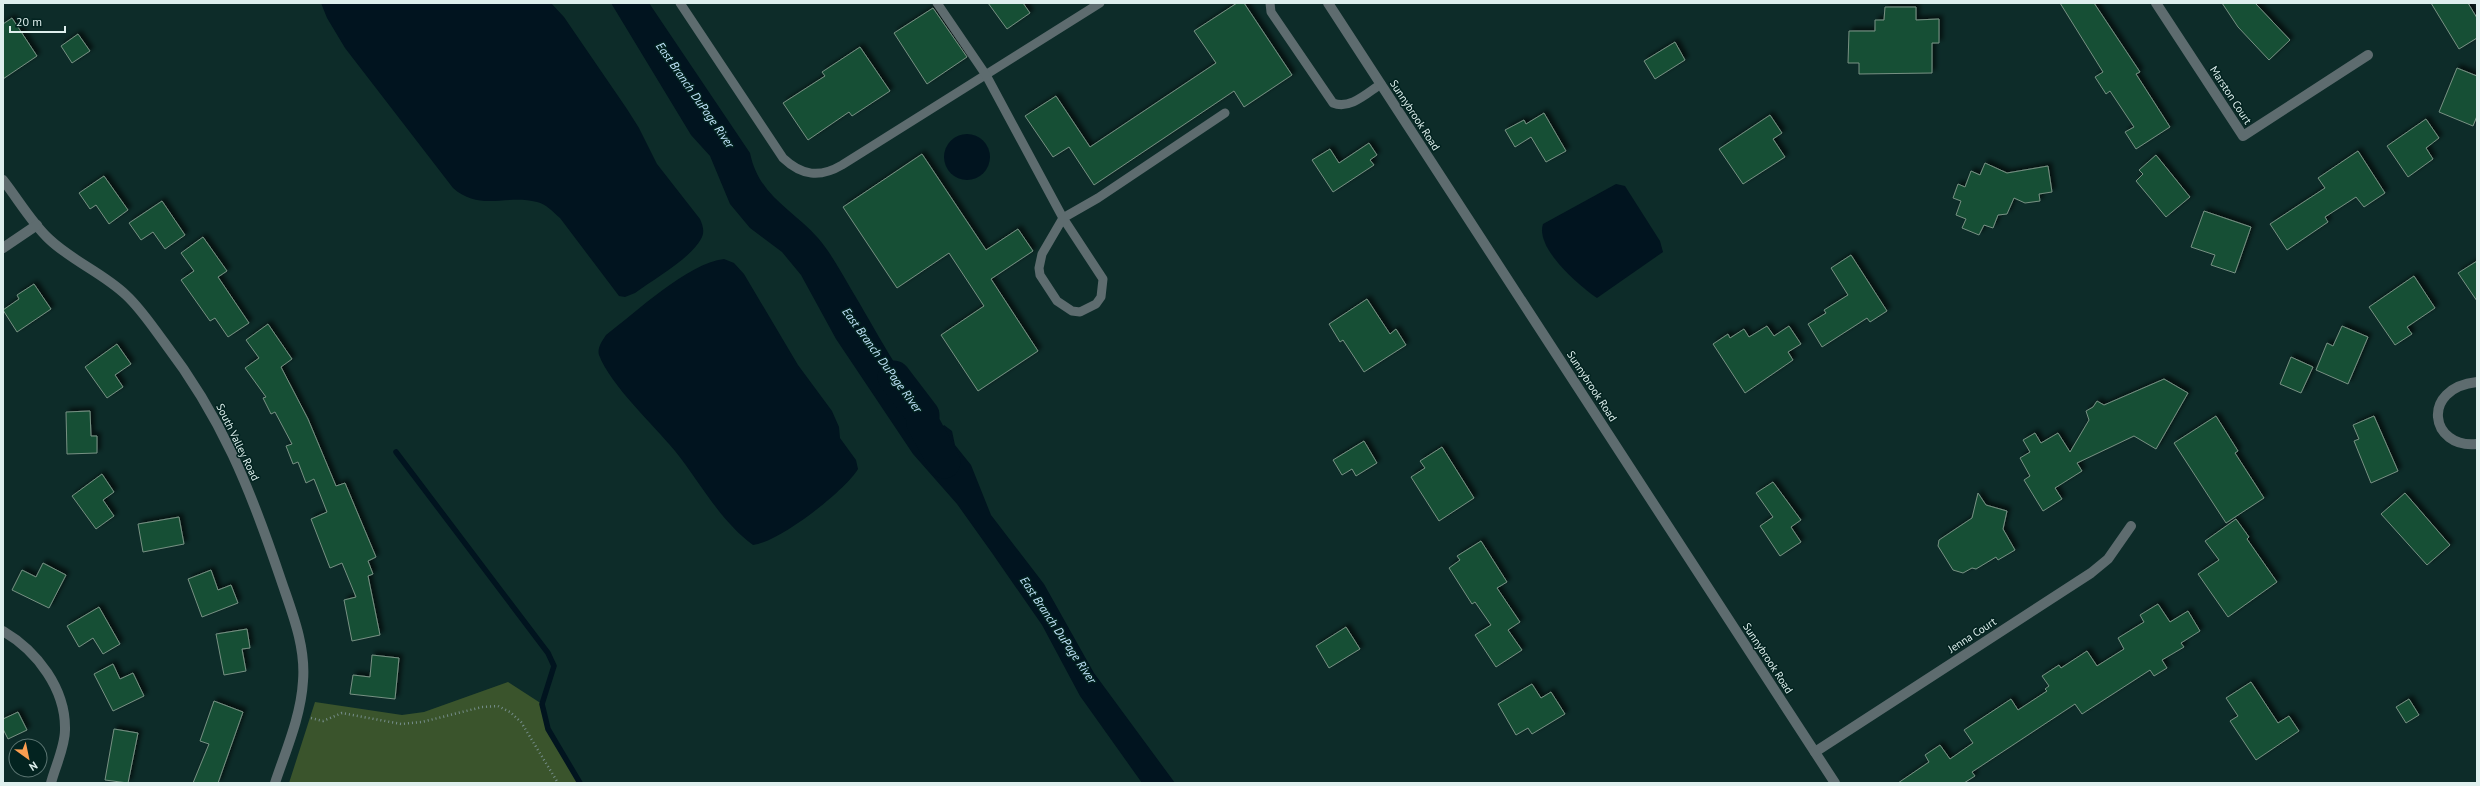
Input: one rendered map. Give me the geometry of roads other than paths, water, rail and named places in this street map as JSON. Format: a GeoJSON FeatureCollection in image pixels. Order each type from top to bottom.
{"type":"FeatureCollection","features":[{"type":"Feature","properties":{"kind":"street","name":"Sunnybrook Road"},"geometry":{"type":"LineString","coordinates":[[1328,3],[1835,783]]}},
{"type":"Feature","properties":{"kind":"street","name":"Marston Court"},"geometry":{"type":"LineString","coordinates":[[2156,3],[2243,136],[2368,55]]}},
{"type":"Feature","properties":{"kind":"street","name":"South Valley Road"},"geometry":{"type":"LineString","coordinates":[[3,180],[37,225],[49,238],[73,258],[126,295],[185,369],[216,418],[240,467],[295,624],[302,654],[304,680],[298,716],[275,783]]}},
{"type":"Feature","properties":{"kind":"street"},"geometry":{"type":"LineString","coordinates":[[3,248],[37,225]]}},
{"type":"Feature","properties":{"kind":"street"},"geometry":{"type":"LineString","coordinates":[[2477,382],[2460,384],[2450,389],[2443,397],[2439,407],[2439,418],[2442,428],[2448,437],[2457,443],[2477,444]]}},
{"type":"Feature","properties":{"kind":"street","name":"Jenna Court"},"geometry":{"type":"LineString","coordinates":[[1815,752],[2091,573],[2108,558],[2131,526]]}},
{"type":"Feature","properties":{"kind":"street"},"geometry":{"type":"LineString","coordinates":[[3,631],[22,644],[35,657],[46,671],[59,698],[65,731],[51,783]]}},
{"type":"Feature","properties":{"kind":"lane"},"geometry":{"type":"LineString","coordinates":[[680,3],[783,158],[793,167],[805,173],[818,175],[831,172],[1100,3]]}},
{"type":"Feature","properties":{"kind":"lane"},"geometry":{"type":"LineString","coordinates":[[937,3],[986,75],[1063,218],[1103,280],[1101,297],[1096,304],[1080,312],[1064,307],[1057,301],[1040,275],[1039,268],[1042,254],[1063,218],[1098,198],[1225,114]]}},
{"type":"Feature","properties":{"kind":"lane"},"geometry":{"type":"LineString","coordinates":[[1270,3],[1271,12],[1333,103],[1338,105],[1350,104],[1381,84]]}},
{"type":"Feature","properties":{"kind":"water"},"geometry":{"type":"Polygon","coordinates":[[[321,3],[551,3],[564,17],[627,109],[639,128],[657,164],[700,219],[703,229],[701,239],[689,254],[661,275],[635,293],[625,297],[619,296],[560,218],[546,206],[537,202],[526,200],[483,201],[463,195],[453,188],[345,48],[327,18],[321,3]]]}},
{"type":"Feature","properties":{"kind":"water"},"geometry":{"type":"Polygon","coordinates":[[[611,3],[649,3],[750,153],[754,168],[768,191],[808,227],[832,256],[888,352],[908,383],[930,411],[922,413],[923,423],[939,431],[944,425],[952,431],[955,445],[971,465],[991,515],[1044,584],[1094,673],[1175,783],[1142,783],[1080,696],[1042,625],[992,553],[957,504],[913,454],[836,339],[801,275],[782,252],[750,228],[730,204],[710,156],[691,135],[611,3]]]}},
{"type":"Feature","properties":{"kind":"water"},"geometry":{"type":"Polygon","coordinates":[[[967,134],[980,138],[986,144],[990,157],[986,170],[980,176],[967,180],[954,176],[948,170],[944,157],[948,144],[954,138],[967,134]]]}},
{"type":"Feature","properties":{"kind":"water"},"geometry":{"type":"Polygon","coordinates":[[[1616,184],[1625,186],[1660,241],[1663,252],[1597,298],[1580,285],[1560,266],[1546,244],[1542,234],[1543,224],[1616,184]]]}},
{"type":"Feature","properties":{"kind":"water"},"geometry":{"type":"Polygon","coordinates":[[[724,259],[734,263],[744,274],[798,365],[832,411],[839,427],[840,438],[856,460],[858,469],[840,490],[794,526],[764,542],[753,545],[730,525],[720,513],[675,451],[613,379],[599,355],[600,345],[606,335],[662,290],[694,269],[724,259]]]}},
{"type":"Feature","properties":{"kind":"waterway","name":"East Branch DuPage River"},"geometry":{"type":"LineString","coordinates":[[894,377],[923,415],[923,423],[944,462]]}},
{"type":"Feature","properties":{"kind":"waterway"},"geometry":{"type":"LineString","coordinates":[[396,452],[548,653],[554,666],[542,704],[548,729],[580,783]]}}]}
